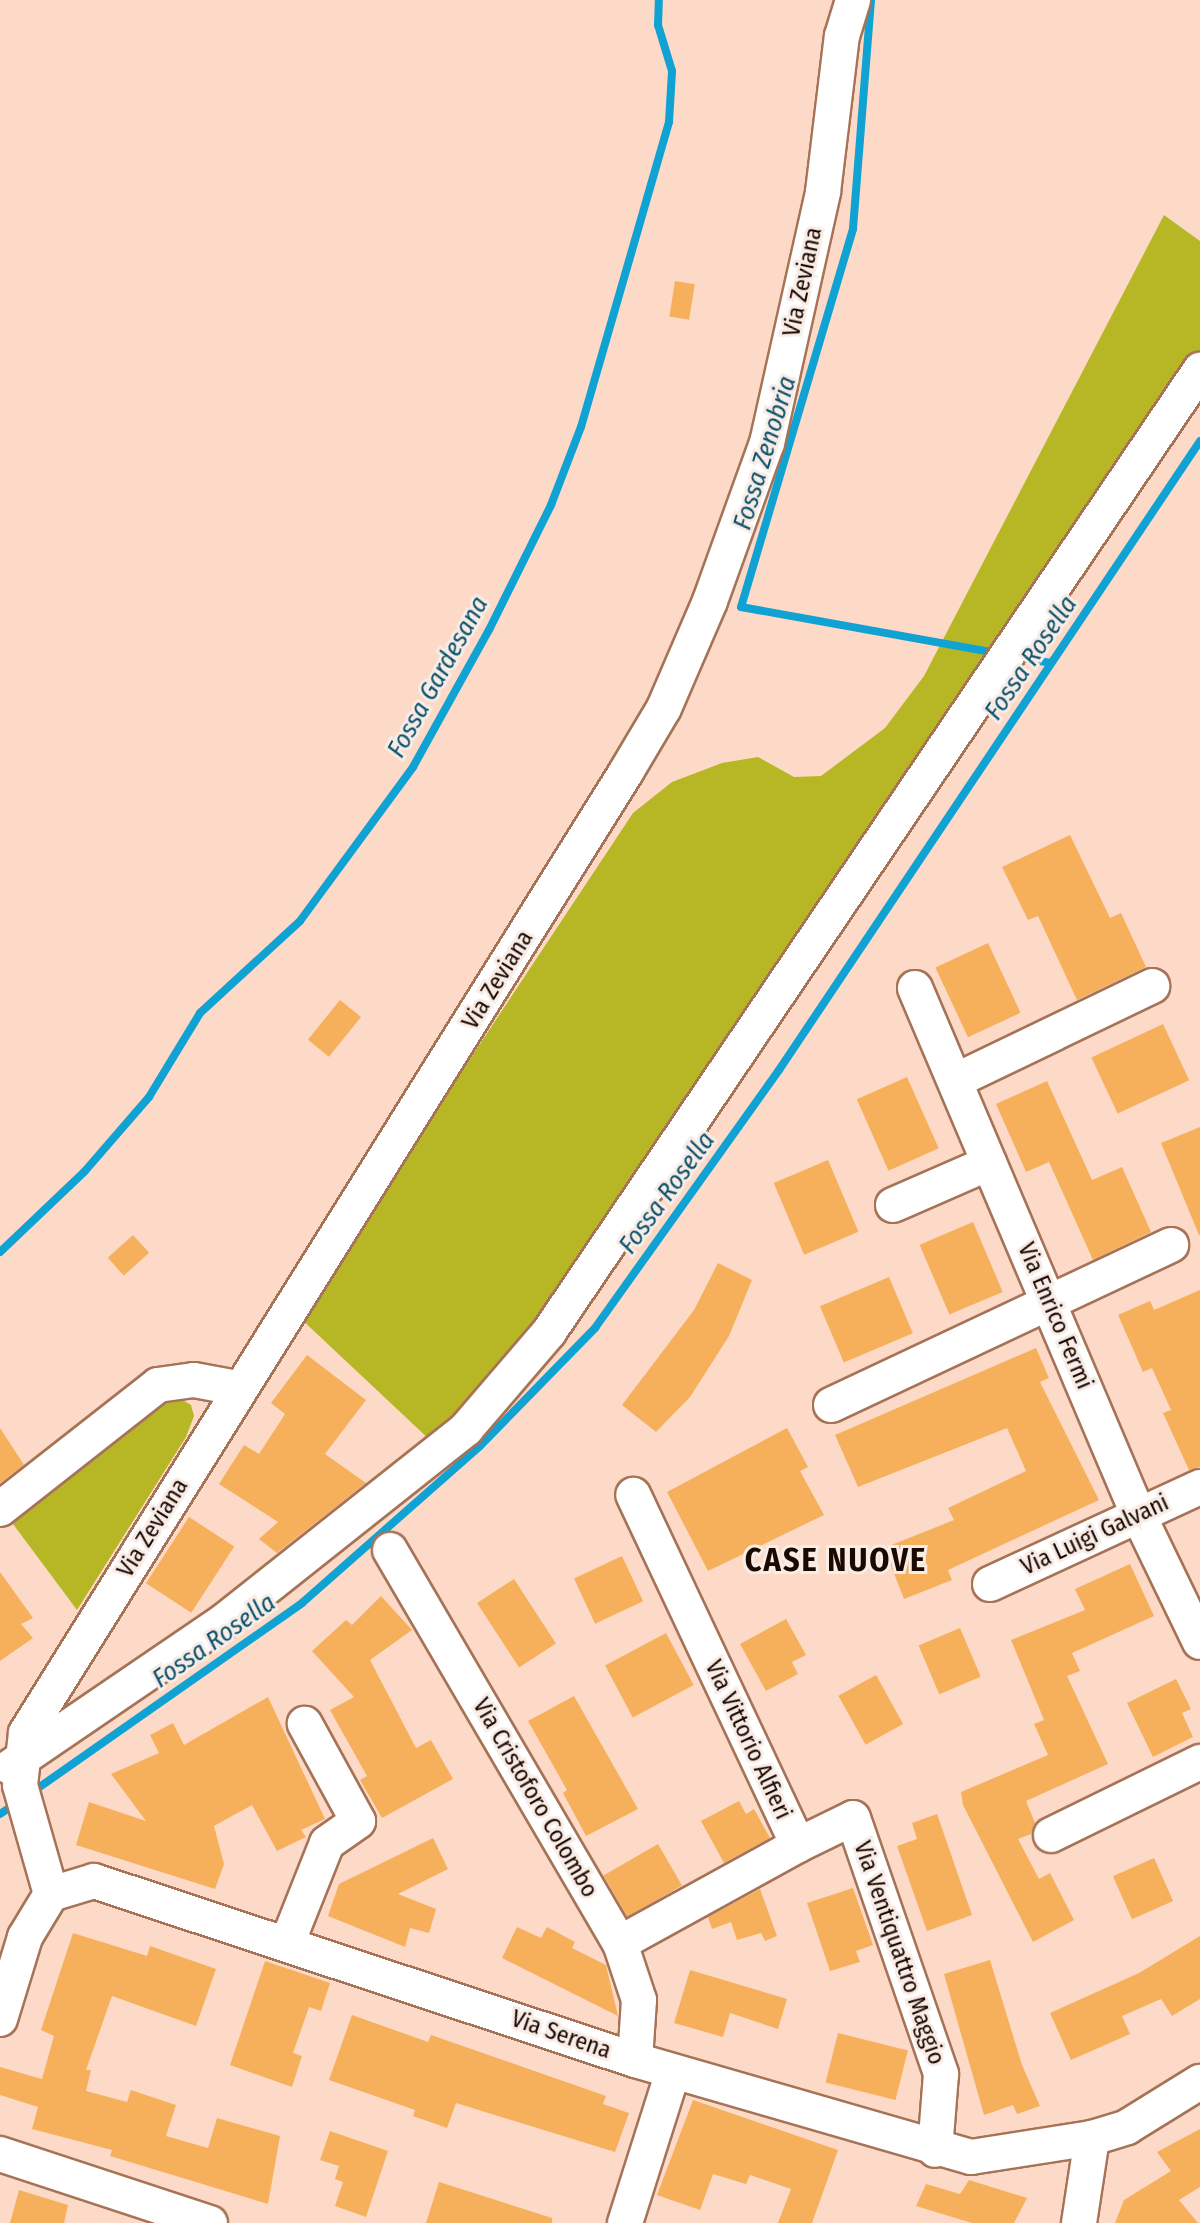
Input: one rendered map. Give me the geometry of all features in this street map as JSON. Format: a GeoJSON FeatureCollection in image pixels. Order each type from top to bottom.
{"type":"FeatureCollection","features":[{"type":"Feature","properties":{"kind":"street","name":"Via Zeviana"},"geometry":{"type":"LineString","coordinates":[[14,1773],[26,1733],[237,1388],[497,981],[664,708],[710,601],[767,443],[823,192],[842,36],[853,0]]}},
{"type":"Feature","properties":{"kind":"street"},"geometry":{"type":"LineString","coordinates":[[0,2019],[25,1937],[51,1894],[33,1820],[14,1773],[224,1621],[466,1429],[549,1332],[1200,370]]}},
{"type":"Feature","properties":{"kind":"street"},"geometry":{"type":"LineString","coordinates":[[955,1081],[1152,986]]}},
{"type":"Feature","properties":{"kind":"street","name":"Via Enrico Fermi"},"geometry":{"type":"LineString","coordinates":[[915,988],[1138,1514],[1200,1642]]}},
{"type":"Feature","properties":{"kind":"street"},"geometry":{"type":"LineString","coordinates":[[893,1205],[989,1163]]}},
{"type":"Feature","properties":{"kind":"street"},"geometry":{"type":"LineString","coordinates":[[831,1405],[1171,1245]]}},
{"type":"Feature","properties":{"kind":"street"},"geometry":{"type":"LineString","coordinates":[[0,1509],[158,1385],[194,1380],[237,1388]]}},
{"type":"Feature","properties":{"kind":"street","name":"Via Luigi Galvani"},"geometry":{"type":"LineString","coordinates":[[990,1584],[1200,1487]]}},
{"type":"Feature","properties":{"kind":"street","name":"Via Vittorio Alfieri"},"geometry":{"type":"LineString","coordinates":[[620,1943],[798,1845],[633,1495]]}},
{"type":"Feature","properties":{"kind":"street","name":"Via Cristoforo Colombo"},"geometry":{"type":"LineString","coordinates":[[390,1550],[620,1943],[639,2000],[635,2060]]}},
{"type":"Feature","properties":{"kind":"street"},"geometry":{"type":"LineString","coordinates":[[288,1941],[327,1843],[358,1821],[305,1724]]}},
{"type":"Feature","properties":{"kind":"street"},"geometry":{"type":"LineString","coordinates":[[1051,1835],[1200,1762]]}},
{"type":"Feature","properties":{"kind":"street","name":"Via Ventiquattro Maggio"},"geometry":{"type":"LineString","coordinates":[[798,1845],[853,1818],[941,2074],[935,2150]]}},
{"type":"Feature","properties":{"kind":"street","name":"Via Serena"},"geometry":{"type":"LineString","coordinates":[[51,1894],[94,1881],[288,1941],[635,2060],[935,2150],[997,2156],[1092,2138],[1127,2127],[1200,2082]]}},
{"type":"Feature","properties":{"kind":"street"},"geometry":{"type":"LineString","coordinates":[[625,2223],[673,2072]]}},
{"type":"Feature","properties":{"kind":"street"},"geometry":{"type":"LineString","coordinates":[[1079,2223],[1092,2138]]}},
{"type":"Feature","properties":{"kind":"street"},"geometry":{"type":"LineString","coordinates":[[0,2154],[210,2223]]}},
{"type":"Feature","properties":{"kind":"shaded area"},"geometry":{"type":"Polygon","coordinates":[[[1164,215],[1200,241],[1200,356],[534,1335],[431,1441],[299,1317],[633,813],[672,782],[722,763],[758,757],[794,777],[821,776],[885,728],[924,676],[1164,215]]]}},
{"type":"Feature","properties":{"kind":"shaded area"},"geometry":{"type":"Polygon","coordinates":[[[179,1398],[191,1405],[194,1416],[186,1437],[77,1610],[10,1520],[161,1402],[179,1398]]]}},
{"type":"Feature","properties":{"kind":"building"},"geometry":{"type":"Polygon","coordinates":[[[675,281],[695,284],[689,320],[669,317],[675,281]]]}},
{"type":"Feature","properties":{"kind":"building"},"geometry":{"type":"Polygon","coordinates":[[[1070,835],[1110,918],[1121,913],[1146,967],[1077,1000],[1038,916],[1028,920],[1002,867],[1070,835]]]}},
{"type":"Feature","properties":{"kind":"building"},"geometry":{"type":"Polygon","coordinates":[[[988,943],[1021,1013],[968,1037],[935,968],[988,943]]]}},
{"type":"Feature","properties":{"kind":"building"},"geometry":{"type":"Polygon","coordinates":[[[340,1000],[361,1017],[329,1057],[308,1040],[340,1000]]]}},
{"type":"Feature","properties":{"kind":"building"},"geometry":{"type":"Polygon","coordinates":[[[1163,1024],[1189,1080],[1118,1114],[1091,1057],[1163,1024]]]}},
{"type":"Feature","properties":{"kind":"building"},"geometry":{"type":"Polygon","coordinates":[[[907,1077],[939,1148],[888,1171],[857,1099],[907,1077]]]}},
{"type":"Feature","properties":{"kind":"building"},"geometry":{"type":"Polygon","coordinates":[[[1047,1081],[1092,1180],[1122,1167],[1151,1232],[1093,1260],[1049,1162],[1026,1172],[996,1104],[1047,1081]]]}},
{"type":"Feature","properties":{"kind":"building"},"geometry":{"type":"Polygon","coordinates":[[[1200,1127],[1200,1235],[1199,1235],[1161,1143],[1200,1127]]]}},
{"type":"Feature","properties":{"kind":"building"},"geometry":{"type":"Polygon","coordinates":[[[828,1160],[858,1232],[804,1255],[774,1183],[828,1160]]]}},
{"type":"Feature","properties":{"kind":"building"},"geometry":{"type":"Polygon","coordinates":[[[973,1222],[1003,1292],[949,1315],[920,1245],[973,1222]]]}},
{"type":"Feature","properties":{"kind":"building"},"geometry":{"type":"Polygon","coordinates":[[[133,1235],[149,1253],[124,1276],[108,1258],[133,1235]]]}},
{"type":"Feature","properties":{"kind":"building"},"geometry":{"type":"Polygon","coordinates":[[[718,1263],[752,1280],[729,1336],[690,1397],[656,1432],[622,1405],[694,1310],[718,1263]]]}},
{"type":"Feature","properties":{"kind":"building"},"geometry":{"type":"Polygon","coordinates":[[[889,1277],[913,1333],[844,1362],[820,1306],[889,1277]]]}},
{"type":"Feature","properties":{"kind":"building"},"geometry":{"type":"Polygon","coordinates":[[[1200,1290],[1200,1467],[1189,1470],[1163,1413],[1171,1410],[1152,1368],[1143,1372],[1118,1315],[1150,1301],[1154,1310],[1200,1290]]]}},
{"type":"Feature","properties":{"kind":"building"},"geometry":{"type":"Polygon","coordinates":[[[1036,1348],[1049,1378],[1040,1382],[1099,1500],[948,1570],[952,1580],[904,1599],[884,1548],[954,1520],[948,1508],[1026,1471],[1007,1428],[858,1487],[835,1435],[1036,1348]]]}},
{"type":"Feature","properties":{"kind":"building"},"geometry":{"type":"Polygon","coordinates":[[[307,1355],[366,1400],[325,1454],[366,1483],[277,1553],[259,1539],[278,1522],[219,1484],[244,1445],[259,1454],[285,1414],[271,1403],[307,1355]]]}},
{"type":"Feature","properties":{"kind":"building"},"geometry":{"type":"Polygon","coordinates":[[[0,1428],[24,1465],[0,1483],[0,1428]]]}},
{"type":"Feature","properties":{"kind":"building"},"geometry":{"type":"Polygon","coordinates":[[[787,1428],[808,1467],[800,1471],[824,1515],[708,1571],[667,1492],[787,1428]]]}},
{"type":"Feature","properties":{"kind":"building"},"geometry":{"type":"Polygon","coordinates":[[[189,1517],[234,1546],[191,1613],[146,1583],[189,1517]]]}},
{"type":"Feature","properties":{"kind":"building"},"geometry":{"type":"Polygon","coordinates":[[[622,1556],[643,1601],[595,1624],[574,1578],[622,1556]]]}},
{"type":"Feature","properties":{"kind":"building"},"geometry":{"type":"Polygon","coordinates":[[[1130,1564],[1154,1616],[1072,1653],[1080,1671],[1067,1676],[1108,1764],[1026,1801],[1035,1823],[1031,1834],[1018,1839],[1039,1879],[1050,1873],[1074,1920],[1033,1942],[963,1805],[961,1792],[1048,1755],[1034,1724],[1044,1720],[1011,1640],[1085,1610],[1075,1589],[1130,1564]]]}},
{"type":"Feature","properties":{"kind":"building"},"geometry":{"type":"Polygon","coordinates":[[[0,1572],[33,1618],[21,1624],[33,1638],[0,1661],[0,1572]]]}},
{"type":"Feature","properties":{"kind":"building"},"geometry":{"type":"Polygon","coordinates":[[[514,1579],[556,1644],[519,1668],[477,1603],[514,1579]]]}},
{"type":"Feature","properties":{"kind":"building"},"geometry":{"type":"Polygon","coordinates":[[[381,1596],[412,1630],[370,1660],[416,1748],[431,1740],[453,1779],[382,1818],[360,1780],[367,1776],[330,1710],[354,1697],[312,1651],[346,1620],[352,1625],[381,1596]]]}},
{"type":"Feature","properties":{"kind":"building"},"geometry":{"type":"Polygon","coordinates":[[[786,1619],[806,1655],[792,1662],[798,1674],[766,1691],[740,1644],[786,1619]]]}},
{"type":"Feature","properties":{"kind":"building"},"geometry":{"type":"Polygon","coordinates":[[[960,1628],[981,1677],[939,1694],[919,1646],[960,1628]]]}},
{"type":"Feature","properties":{"kind":"building"},"geometry":{"type":"Polygon","coordinates":[[[666,1633],[694,1685],[633,1717],[605,1665],[666,1633]]]}},
{"type":"Feature","properties":{"kind":"building"},"geometry":{"type":"Polygon","coordinates":[[[876,1675],[903,1724],[866,1745],[838,1696],[876,1675]]]}},
{"type":"Feature","properties":{"kind":"building"},"geometry":{"type":"Polygon","coordinates":[[[1176,1679],[1191,1709],[1182,1713],[1193,1737],[1153,1757],[1127,1703],[1176,1679]]]}},
{"type":"Feature","properties":{"kind":"building"},"geometry":{"type":"Polygon","coordinates":[[[574,1696],[638,1809],[586,1836],[563,1793],[567,1790],[528,1721],[574,1696]]]}},
{"type":"Feature","properties":{"kind":"building"},"geometry":{"type":"Polygon","coordinates":[[[268,1697],[325,1819],[301,1830],[306,1837],[277,1851],[252,1805],[214,1826],[224,1864],[215,1889],[76,1845],[89,1802],[146,1821],[111,1774],[159,1753],[150,1735],[173,1723],[184,1745],[268,1697]]]}},
{"type":"Feature","properties":{"kind":"building"},"geometry":{"type":"Polygon","coordinates":[[[739,1801],[746,1814],[754,1809],[770,1838],[724,1863],[701,1821],[739,1801]]]}},
{"type":"Feature","properties":{"kind":"building"},"geometry":{"type":"Polygon","coordinates":[[[937,1814],[972,1915],[927,1931],[897,1846],[917,1839],[912,1823],[937,1814]]]}},
{"type":"Feature","properties":{"kind":"building"},"geometry":{"type":"Polygon","coordinates":[[[433,1838],[448,1869],[398,1894],[436,1909],[429,1933],[410,1928],[405,1947],[328,1916],[339,1884],[433,1838]]]}},
{"type":"Feature","properties":{"kind":"building"},"geometry":{"type":"Polygon","coordinates":[[[658,1844],[682,1886],[627,1917],[603,1875],[658,1844]]]}},
{"type":"Feature","properties":{"kind":"building"},"geometry":{"type":"Polygon","coordinates":[[[1154,1858],[1173,1901],[1132,1919],[1113,1876],[1154,1858]]]}},
{"type":"Feature","properties":{"kind":"building"},"geometry":{"type":"Polygon","coordinates":[[[853,1888],[873,1945],[856,1951],[860,1962],[830,1971],[807,1903],[853,1888]]]}},
{"type":"Feature","properties":{"kind":"building"},"geometry":{"type":"Polygon","coordinates":[[[760,1889],[777,1936],[765,1941],[761,1933],[737,1940],[731,1922],[712,1929],[708,1917],[760,1889]]]}},
{"type":"Feature","properties":{"kind":"building"},"geometry":{"type":"Polygon","coordinates":[[[517,1927],[541,1938],[547,1927],[575,1942],[572,1948],[606,1965],[618,2016],[502,1958],[517,1927]]]}},
{"type":"Feature","properties":{"kind":"building"},"geometry":{"type":"Polygon","coordinates":[[[73,1933],[147,1956],[150,1946],[216,1969],[196,2026],[112,1996],[86,2070],[91,2070],[86,2091],[127,2102],[131,2090],[176,2105],[166,2136],[208,2148],[217,2118],[280,2136],[268,2204],[110,2156],[112,2150],[32,2129],[38,2107],[0,2095],[0,2067],[42,2079],[54,2036],[41,2030],[73,1933]]]}},
{"type":"Feature","properties":{"kind":"building"},"geometry":{"type":"Polygon","coordinates":[[[1200,1936],[1200,1999],[1172,2016],[1161,1999],[1122,2016],[1130,2034],[1071,2060],[1050,2013],[1139,1973],[1200,1936]]]}},
{"type":"Feature","properties":{"kind":"building"},"geometry":{"type":"Polygon","coordinates":[[[990,1960],[1022,2065],[1040,2106],[1017,2114],[1013,2105],[984,2115],[944,1974],[990,1960]]]}},
{"type":"Feature","properties":{"kind":"building"},"geometry":{"type":"Polygon","coordinates":[[[265,1961],[330,1983],[321,2011],[309,2007],[293,2053],[302,2056],[292,2087],[230,2065],[265,1961]]]}},
{"type":"Feature","properties":{"kind":"building"},"geometry":{"type":"Polygon","coordinates":[[[690,1970],[787,1999],[778,2029],[730,2013],[723,2037],[674,2023],[690,1970]]]}},
{"type":"Feature","properties":{"kind":"building"},"geometry":{"type":"Polygon","coordinates":[[[352,2015],[428,2042],[431,2035],[606,2096],[603,2104],[629,2113],[615,2152],[456,2103],[447,2128],[413,2116],[415,2110],[329,2080],[352,2015]]]}},
{"type":"Feature","properties":{"kind":"building"},"geometry":{"type":"Polygon","coordinates":[[[838,2033],[908,2050],[896,2100],[826,2082],[838,2033]]]}},
{"type":"Feature","properties":{"kind":"building"},"geometry":{"type":"Polygon","coordinates":[[[693,2100],[838,2150],[812,2223],[778,2223],[791,2189],[750,2175],[746,2184],[713,2174],[700,2210],[657,2195],[693,2100]]]}},
{"type":"Feature","properties":{"kind":"building"},"geometry":{"type":"Polygon","coordinates":[[[1200,2129],[1200,2187],[1179,2200],[1198,2223],[1115,2223],[1124,2200],[1171,2171],[1157,2152],[1200,2129]]]}},
{"type":"Feature","properties":{"kind":"building"},"geometry":{"type":"Polygon","coordinates":[[[330,2131],[388,2151],[366,2217],[335,2206],[343,2182],[335,2179],[339,2166],[320,2160],[330,2131]]]}},
{"type":"Feature","properties":{"kind":"building"},"geometry":{"type":"Polygon","coordinates":[[[969,2180],[1027,2198],[1014,2223],[972,2223],[916,2206],[926,2184],[960,2194],[969,2180]]]}},
{"type":"Feature","properties":{"kind":"building"},"geometry":{"type":"Polygon","coordinates":[[[439,2182],[552,2218],[552,2223],[426,2223],[439,2182]]]}},
{"type":"Feature","properties":{"kind":"building"},"geometry":{"type":"Polygon","coordinates":[[[19,2190],[68,2205],[64,2223],[10,2223],[19,2190]]]}},
{"type":"Feature","properties":{"kind":"waterway","name":"Fossa Gardesana"},"geometry":{"type":"LineString","coordinates":[[0,1252],[85,1171],[149,1097],[200,1013],[300,921],[413,767],[489,630],[551,505],[581,427],[669,122],[672,71],[658,25],[659,0]]}},
{"type":"Feature","properties":{"kind":"waterway","name":"Fossa Zenobria"},"geometry":{"type":"LineString","coordinates":[[871,0],[853,229],[741,607],[996,653]]}},
{"type":"Feature","properties":{"kind":"waterway","name":"Fossa Rosella"},"geometry":{"type":"LineString","coordinates":[[31,1793],[302,1603],[480,1446],[595,1328],[779,1070],[1200,441]]}},
{"type":"Feature","properties":{"kind":"waterway","name":"Fossa Zenobria"},"geometry":{"type":"LineString","coordinates":[[1017,657],[1050,663]]}},
{"type":"Feature","properties":{"kind":"waterway","name":"Fossa Rosella"},"geometry":{"type":"LineString","coordinates":[[0,1814],[17,1803]]}},
{"type":"Feature","properties":{"kind":"district","name":"CASE NUOVE"},"geometry":{"type":"Point","coordinates":[836,1560]}}]}
